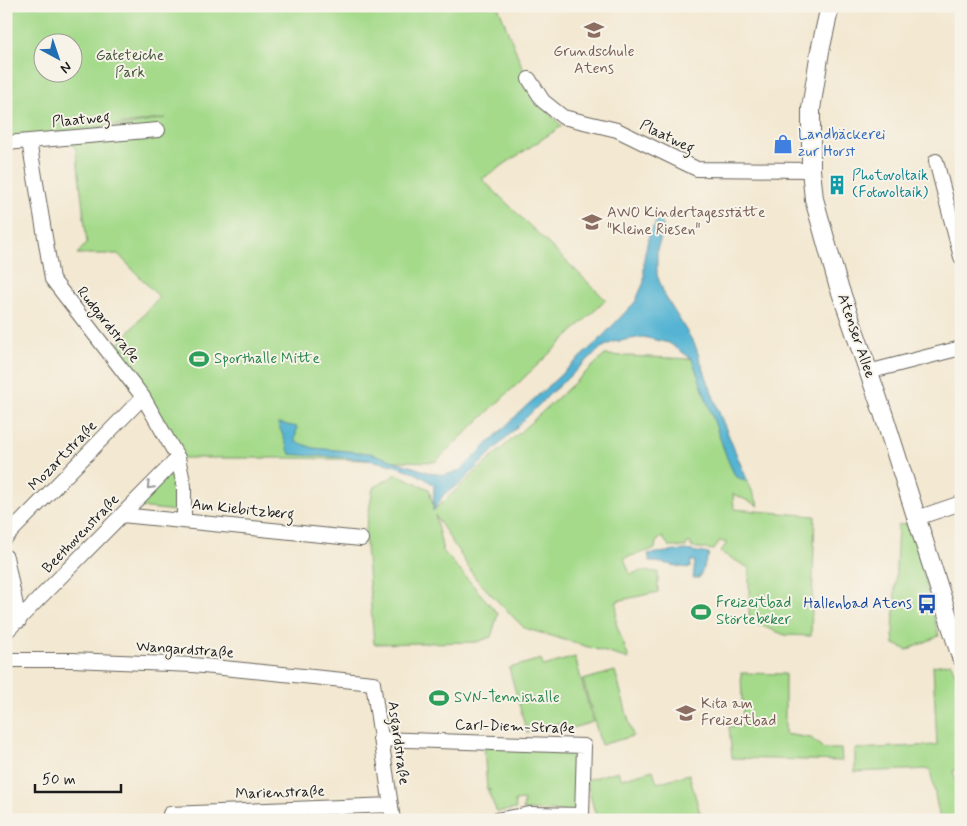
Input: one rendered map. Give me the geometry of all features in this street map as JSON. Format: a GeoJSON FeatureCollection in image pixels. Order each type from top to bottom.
{"type":"FeatureCollection","features":[{"type":"Feature","properties":{"kind":"street","name":"Atenser Allee"},"geometry":{"type":"LineString","coordinates":[[830,6],[820,51],[811,108],[811,170],[814,199],[821,226],[961,657]]}},
{"type":"Feature","properties":{"kind":"street","name":"Plaatweg"},"geometry":{"type":"LineString","coordinates":[[529,79],[543,101],[563,117],[617,130],[697,169],[811,170]]}},
{"type":"Feature","properties":{"kind":"street","name":"Plaatweg"},"geometry":{"type":"LineString","coordinates":[[6,143],[158,130]]}},
{"type":"Feature","properties":{"kind":"street","name":"Rudgardstraße"},"geometry":{"type":"LineString","coordinates":[[29,141],[52,279],[143,397],[178,458],[184,486],[184,520]]}},
{"type":"Feature","properties":{"kind":"street"},"geometry":{"type":"LineString","coordinates":[[936,161],[961,258]]}},
{"type":"Feature","properties":{"kind":"street"},"geometry":{"type":"LineString","coordinates":[[868,372],[961,348]]}},
{"type":"Feature","properties":{"kind":"street","name":"Mozartstraße"},"geometry":{"type":"LineString","coordinates":[[6,537],[143,397]]}},
{"type":"Feature","properties":{"kind":"street","name":"Beethovenstraße"},"geometry":{"type":"LineString","coordinates":[[6,632],[19,621],[178,458]]}},
{"type":"Feature","properties":{"kind":"street"},"geometry":{"type":"LineString","coordinates":[[917,518],[961,503]]}},
{"type":"Feature","properties":{"kind":"street","name":"Am Kiebitzberg"},"geometry":{"type":"LineString","coordinates":[[122,514],[361,539]]}},
{"type":"Feature","properties":{"kind":"street"},"geometry":{"type":"LineString","coordinates":[[6,557],[19,621]]}},
{"type":"Feature","properties":{"kind":"street","name":"Wangardstraße"},"geometry":{"type":"LineString","coordinates":[[6,660],[72,660],[193,665],[361,681]]}},
{"type":"Feature","properties":{"kind":"street","name":"Asgardstraße"},"geometry":{"type":"LineString","coordinates":[[361,681],[373,683],[393,820]]}},
{"type":"Feature","properties":{"kind":"street","name":"Carl-Diem-Straße"},"geometry":{"type":"LineString","coordinates":[[380,739],[584,746],[582,815],[531,814],[497,820]]}},
{"type":"Feature","properties":{"kind":"street","name":"Marienstraße"},"geometry":{"type":"LineString","coordinates":[[170,814],[390,805]]}},
{"type":"Feature","properties":{"kind":"green space","name":"Gateteiche Park"},"geometry":{"type":"Polygon","coordinates":[[[6,6],[498,6],[535,99],[562,126],[482,179],[606,300],[435,462],[290,458],[178,458],[110,354],[159,297],[118,254],[77,254],[87,243],[76,149],[64,137],[166,118],[6,141],[6,6]]]}},
{"type":"Feature","properties":{"kind":"green space"},"geometry":{"type":"Polygon","coordinates":[[[605,355],[692,359],[735,475],[748,482],[759,506],[733,494],[734,509],[815,516],[811,636],[785,635],[749,621],[749,568],[720,552],[727,543],[719,541],[714,550],[691,547],[691,543],[687,543],[686,547],[670,547],[662,537],[656,542],[655,549],[624,558],[630,574],[642,571],[658,572],[658,592],[617,601],[616,623],[629,659],[524,628],[476,579],[435,515],[443,551],[498,614],[491,637],[477,642],[374,644],[365,534],[373,488],[397,474],[429,489],[434,510],[605,355]]]}},
{"type":"Feature","properties":{"kind":"green space"},"geometry":{"type":"Polygon","coordinates":[[[174,468],[179,503],[175,511],[139,507],[174,468]]]}},
{"type":"Feature","properties":{"kind":"green space"},"geometry":{"type":"Polygon","coordinates":[[[911,523],[939,636],[907,650],[894,644],[893,635],[898,525],[911,523]]]}},
{"type":"Feature","properties":{"kind":"green space"},"geometry":{"type":"Polygon","coordinates":[[[575,657],[593,722],[562,731],[559,723],[527,733],[509,668],[541,659],[543,666],[575,657]]]}},
{"type":"Feature","properties":{"kind":"green space"},"geometry":{"type":"Polygon","coordinates":[[[951,663],[961,687],[961,769],[953,771],[961,795],[961,820],[940,820],[930,769],[855,772],[855,749],[937,745],[933,666],[951,663]]]}},
{"type":"Feature","properties":{"kind":"green space"},"geometry":{"type":"Polygon","coordinates":[[[615,671],[633,736],[601,745],[583,680],[615,671]]]}},
{"type":"Feature","properties":{"kind":"green space"},"geometry":{"type":"Polygon","coordinates":[[[741,673],[785,674],[785,734],[811,738],[824,749],[841,749],[842,761],[732,758],[729,726],[743,726],[741,673]]]}},
{"type":"Feature","properties":{"kind":"green space"},"geometry":{"type":"Polygon","coordinates":[[[484,747],[582,749],[581,812],[523,810],[524,800],[515,801],[516,809],[497,812],[488,792],[491,790],[487,790],[484,747]]]}},
{"type":"Feature","properties":{"kind":"green space"},"geometry":{"type":"Polygon","coordinates":[[[653,770],[657,783],[689,774],[702,820],[597,820],[586,780],[618,771],[621,779],[653,770]]]}},
{"type":"Feature","properties":{"kind":"water"},"geometry":{"type":"Polygon","coordinates":[[[659,216],[664,228],[657,250],[657,275],[665,296],[695,345],[720,415],[748,482],[735,476],[692,359],[669,343],[643,337],[613,342],[601,348],[552,392],[460,484],[444,494],[433,511],[434,485],[419,475],[402,468],[365,460],[290,454],[278,423],[297,427],[295,441],[313,448],[370,453],[431,473],[445,475],[461,470],[523,409],[598,341],[635,302],[644,282],[644,258],[649,235],[659,216]]]}},
{"type":"Feature","properties":{"kind":"water"},"geometry":{"type":"Polygon","coordinates":[[[686,550],[709,554],[699,578],[693,578],[695,561],[691,561],[690,568],[650,562],[648,554],[686,550]]]}},
{"type":"Feature","properties":{"kind":"place","name":"Grundschule Atens"},"geometry":{"type":"Point","coordinates":[594,30]}},
{"type":"Feature","properties":{"kind":"place","name":"Landbäckerei zur Horst"},"geometry":{"type":"Point","coordinates":[783,144]}},
{"type":"Feature","properties":{"kind":"place","name":"Photovoltaik (Fotovoltaik)"},"geometry":{"type":"Point","coordinates":[837,185]}},
{"type":"Feature","properties":{"kind":"place","name":"AWO Kindertagesstätte \"Kleine Riesen\""},"geometry":{"type":"Point","coordinates":[592,222]}},
{"type":"Feature","properties":{"kind":"place","name":"Sporthalle Mitte"},"geometry":{"type":"Point","coordinates":[199,359]}},
{"type":"Feature","properties":{"kind":"place","name":"Hallenbad Atens"},"geometry":{"type":"Point","coordinates":[927,604]}},
{"type":"Feature","properties":{"kind":"place","name":"Freizeitbad Störtebeker"},"geometry":{"type":"Point","coordinates":[701,612]}},
{"type":"Feature","properties":{"kind":"place","name":"SVN-Tennishalle"},"geometry":{"type":"Point","coordinates":[439,698]}},
{"type":"Feature","properties":{"kind":"place","name":"Kita am Freizeitbad"},"geometry":{"type":"Point","coordinates":[686,713]}}]}
